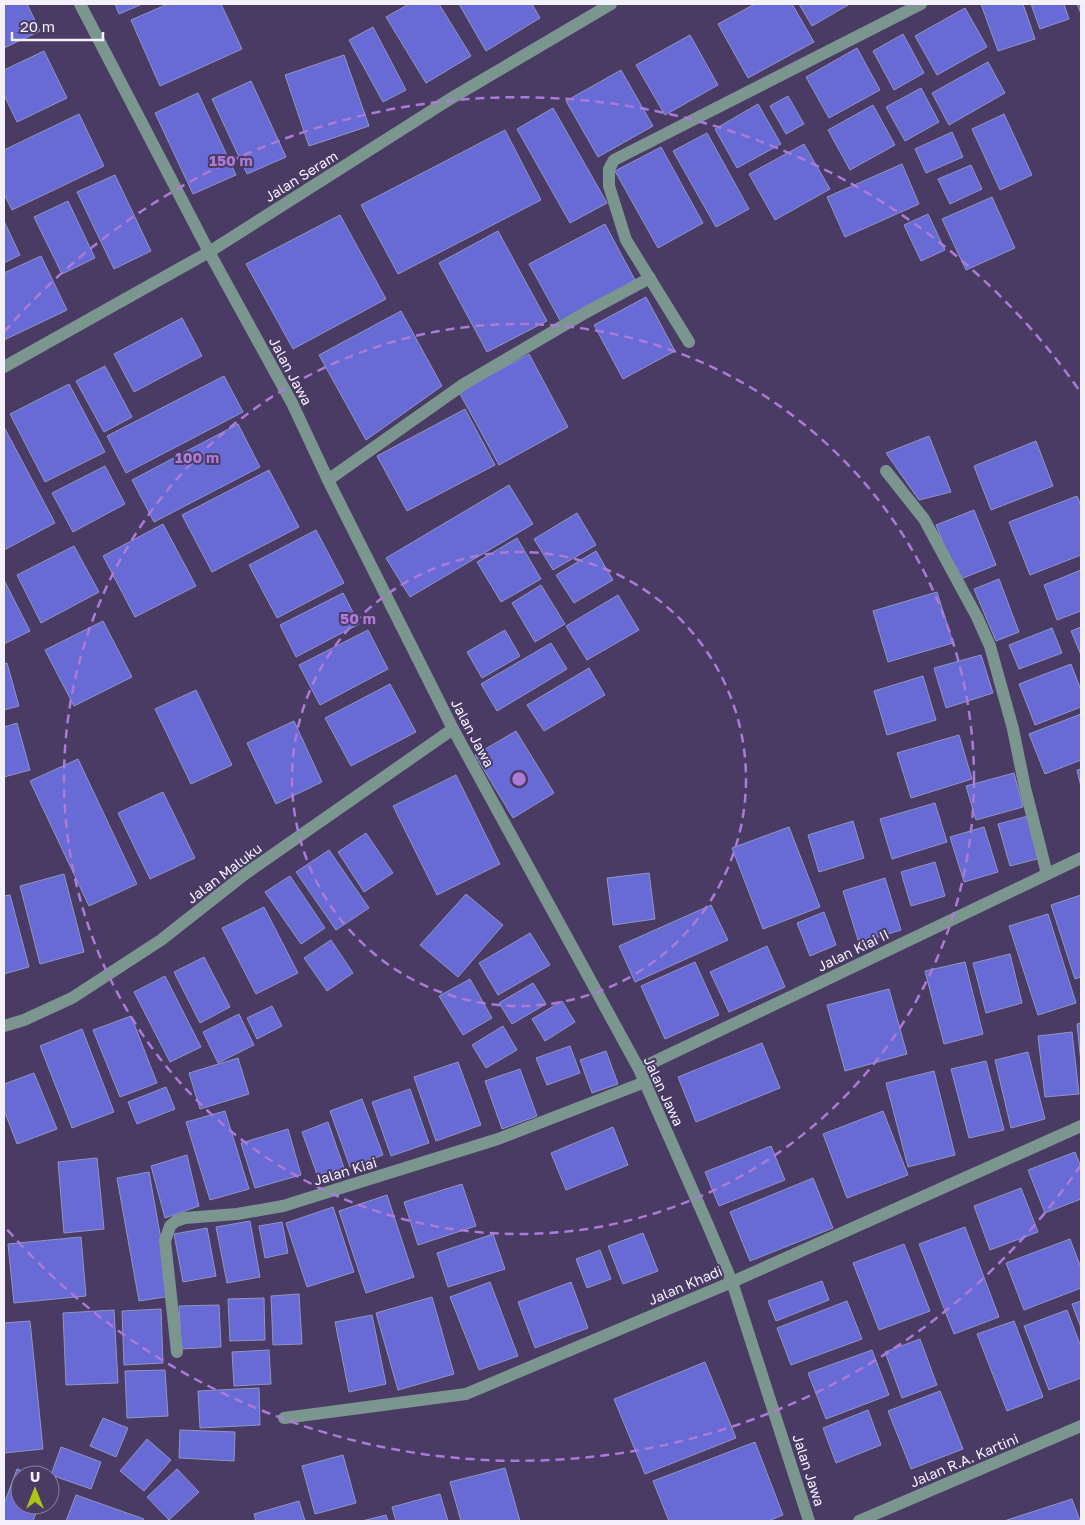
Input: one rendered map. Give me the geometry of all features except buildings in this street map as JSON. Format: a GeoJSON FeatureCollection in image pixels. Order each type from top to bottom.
{"type":"FeatureCollection","features":[{"type":"Feature","properties":{"kind":"street","name":"Jalan Jawa"},"geometry":{"type":"LineString","coordinates":[[80,4],[209,252],[292,403],[328,480],[454,729],[639,1069],[732,1282],[810,1521]]}},
{"type":"Feature","properties":{"kind":"street","name":"Jalan Seram"},"geometry":{"type":"LineString","coordinates":[[4,367],[209,252],[450,99],[611,4]]}},
{"type":"Feature","properties":{"kind":"street"},"geometry":{"type":"LineString","coordinates":[[689,342],[626,240],[609,186],[609,169],[614,160],[921,4]]}},
{"type":"Feature","properties":{"kind":"street"},"geometry":{"type":"LineString","coordinates":[[328,480],[464,384],[650,278]]}},
{"type":"Feature","properties":{"kind":"street"},"geometry":{"type":"LineString","coordinates":[[886,471],[924,519],[977,617],[990,646],[1013,729],[1025,788],[1047,874]]}},
{"type":"Feature","properties":{"kind":"street","name":"Jalan Maluku"},"geometry":{"type":"LineString","coordinates":[[4,1026],[24,1020],[72,998],[161,940],[245,874],[454,729]]}},
{"type":"Feature","properties":{"kind":"street","name":"Jalan Kiai II"},"geometry":{"type":"LineString","coordinates":[[639,1069],[1081,858]]}},
{"type":"Feature","properties":{"kind":"street","name":"Jalan Kiai"},"geometry":{"type":"LineString","coordinates":[[177,1352],[165,1241],[170,1226],[176,1221],[186,1218],[237,1214],[283,1206],[498,1139],[645,1082]]}},
{"type":"Feature","properties":{"kind":"street","name":"Jalan Khadi"},"geometry":{"type":"LineString","coordinates":[[284,1418],[466,1394],[732,1282],[1081,1126]]}},
{"type":"Feature","properties":{"kind":"street","name":"Jalan R.A. Kartini"},"geometry":{"type":"LineString","coordinates":[[859,1521],[1081,1426]]}}]}
